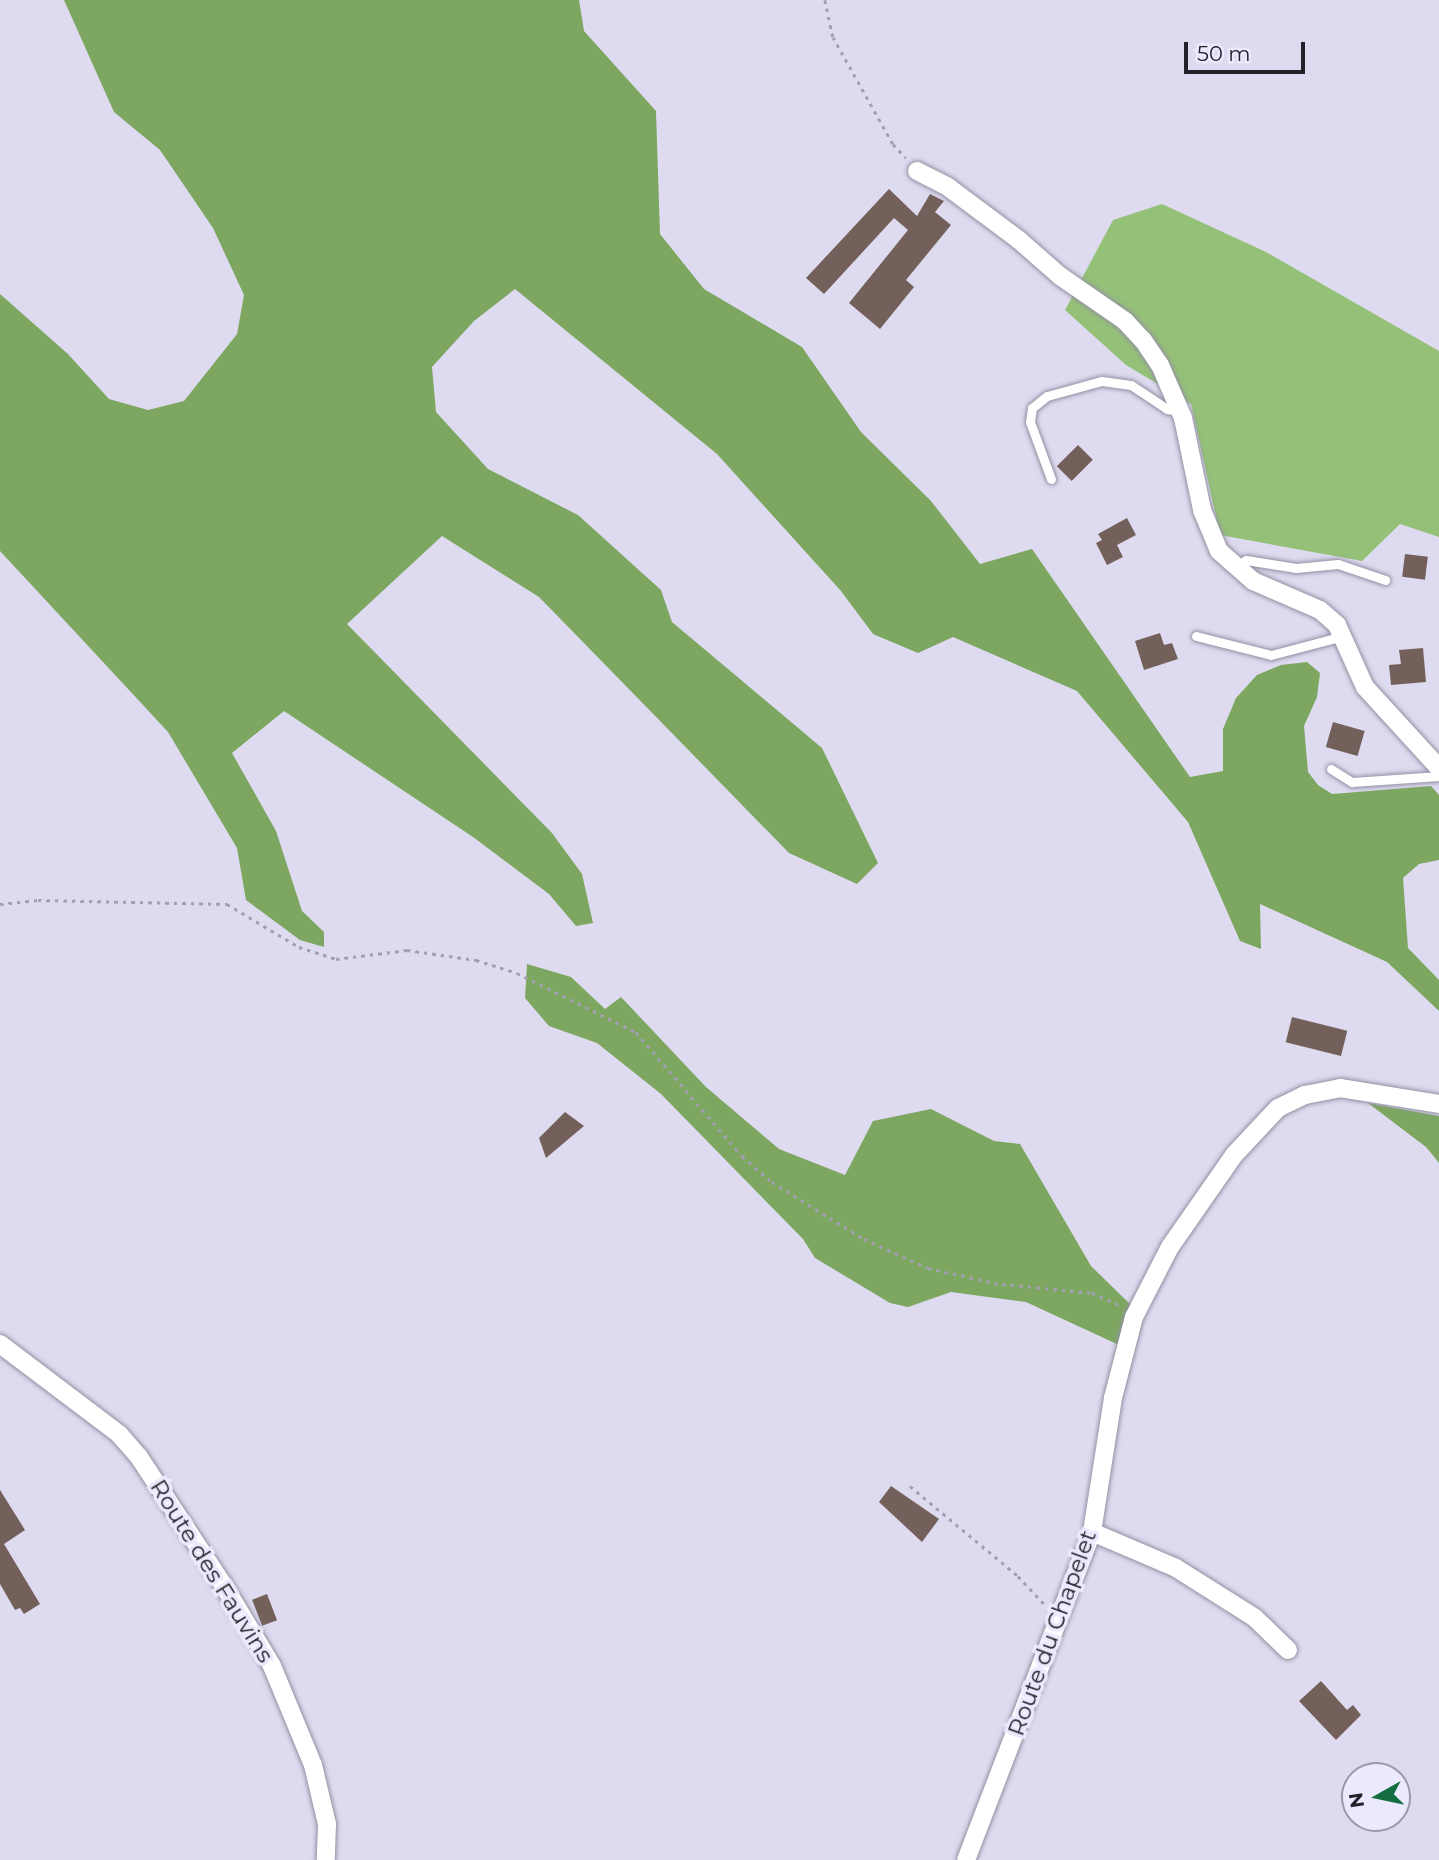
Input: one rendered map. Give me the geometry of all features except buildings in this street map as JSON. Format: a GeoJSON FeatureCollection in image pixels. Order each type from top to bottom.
{"type":"FeatureCollection","features":[{"type":"Feature","properties":{"kind":"street"},"geometry":{"type":"LineString","coordinates":[[917,171],[948,187],[1059,276],[1125,321],[1160,365],[1181,412],[1209,531],[1234,568],[1320,610],[1343,636],[1364,687],[1378,706],[1439,768]]}},
{"type":"Feature","properties":{"kind":"street","name":"Route du Chapelet"},"geometry":{"type":"LineString","coordinates":[[966,1860],[1092,1532],[1113,1398],[1134,1317],[1170,1247],[1234,1155],[1278,1108],[1305,1095],[1340,1088],[1439,1104]]}},
{"type":"Feature","properties":{"kind":"street","name":"Route des Fauvins"},"geometry":{"type":"LineString","coordinates":[[0,1343],[119,1434],[139,1457],[224,1586],[272,1667],[313,1765],[327,1824],[326,1860]]}},
{"type":"Feature","properties":{"kind":"street"},"geometry":{"type":"LineString","coordinates":[[1092,1532],[1176,1568],[1255,1618],[1288,1650]]}},
{"type":"Feature","properties":{"kind":"lane"},"geometry":{"type":"LineString","coordinates":[[1051,479],[1030,422],[1032,408],[1047,396],[1102,381],[1131,385],[1167,409],[1181,412]]}},
{"type":"Feature","properties":{"kind":"lane"},"geometry":{"type":"LineString","coordinates":[[1234,568],[1246,560],[1296,568],[1338,564],[1385,580]]}},
{"type":"Feature","properties":{"kind":"lane"},"geometry":{"type":"LineString","coordinates":[[1196,636],[1271,655],[1343,636]]}},
{"type":"Feature","properties":{"kind":"lane"},"geometry":{"type":"LineString","coordinates":[[1331,769],[1352,782],[1439,776]]}},
{"type":"Feature","properties":{"kind":"path"},"geometry":{"type":"LineString","coordinates":[[825,0],[833,37],[858,85],[893,144],[917,171]]}},
{"type":"Feature","properties":{"kind":"path"},"geometry":{"type":"LineString","coordinates":[[0,904],[51,900],[227,904],[299,947],[336,959],[407,950],[476,960],[517,973],[636,1032],[741,1156],[772,1182],[864,1239],[901,1258],[963,1277],[1093,1293],[1134,1317]]}},
{"type":"Feature","properties":{"kind":"path"},"geometry":{"type":"LineString","coordinates":[[910,1486],[1018,1576],[1059,1619]]}},
{"type":"Feature","properties":{"kind":"green space"},"geometry":{"type":"Polygon","coordinates":[[[64,0],[579,0],[584,31],[656,111],[660,234],[704,289],[802,347],[861,432],[931,501],[980,564],[1032,549],[1190,777],[1223,771],[1223,729],[1236,698],[1257,675],[1281,665],[1307,662],[1320,673],[1317,697],[1304,726],[1308,772],[1318,785],[1332,794],[1431,786],[1439,795],[1439,860],[1419,864],[1403,878],[1408,948],[1439,980],[1439,1011],[1387,962],[1260,904],[1261,949],[1240,941],[1188,822],[1077,691],[953,637],[918,653],[873,634],[841,591],[717,454],[515,289],[474,321],[432,367],[436,412],[488,469],[578,515],[661,590],[672,622],[822,748],[878,863],[857,884],[789,853],[539,597],[442,536],[347,624],[552,833],[582,874],[593,923],[576,926],[549,894],[473,837],[284,711],[232,753],[276,831],[302,911],[324,932],[324,947],[300,940],[246,900],[237,848],[168,732],[0,551],[0,294],[68,354],[109,399],[148,410],[184,401],[237,334],[244,295],[213,228],[160,150],[114,112],[64,0]]]}},
{"type":"Feature","properties":{"kind":"green space"},"geometry":{"type":"Polygon","coordinates":[[[1162,204],[1266,252],[1439,351],[1439,537],[1400,524],[1362,561],[1220,535],[1191,404],[1126,365],[1065,310],[1113,220],[1162,204]]]}},
{"type":"Feature","properties":{"kind":"green space"},"geometry":{"type":"Polygon","coordinates":[[[527,964],[571,977],[605,1009],[621,997],[706,1087],[779,1149],[845,1175],[873,1121],[931,1109],[994,1141],[1020,1144],[1091,1266],[1133,1307],[1119,1345],[1026,1302],[951,1292],[908,1307],[890,1303],[815,1258],[803,1239],[661,1094],[597,1043],[549,1026],[525,998],[527,964]]]}},
{"type":"Feature","properties":{"kind":"green space"},"geometry":{"type":"Polygon","coordinates":[[[1368,1103],[1439,1116],[1439,1163],[1426,1147],[1368,1103]]]}}]}
